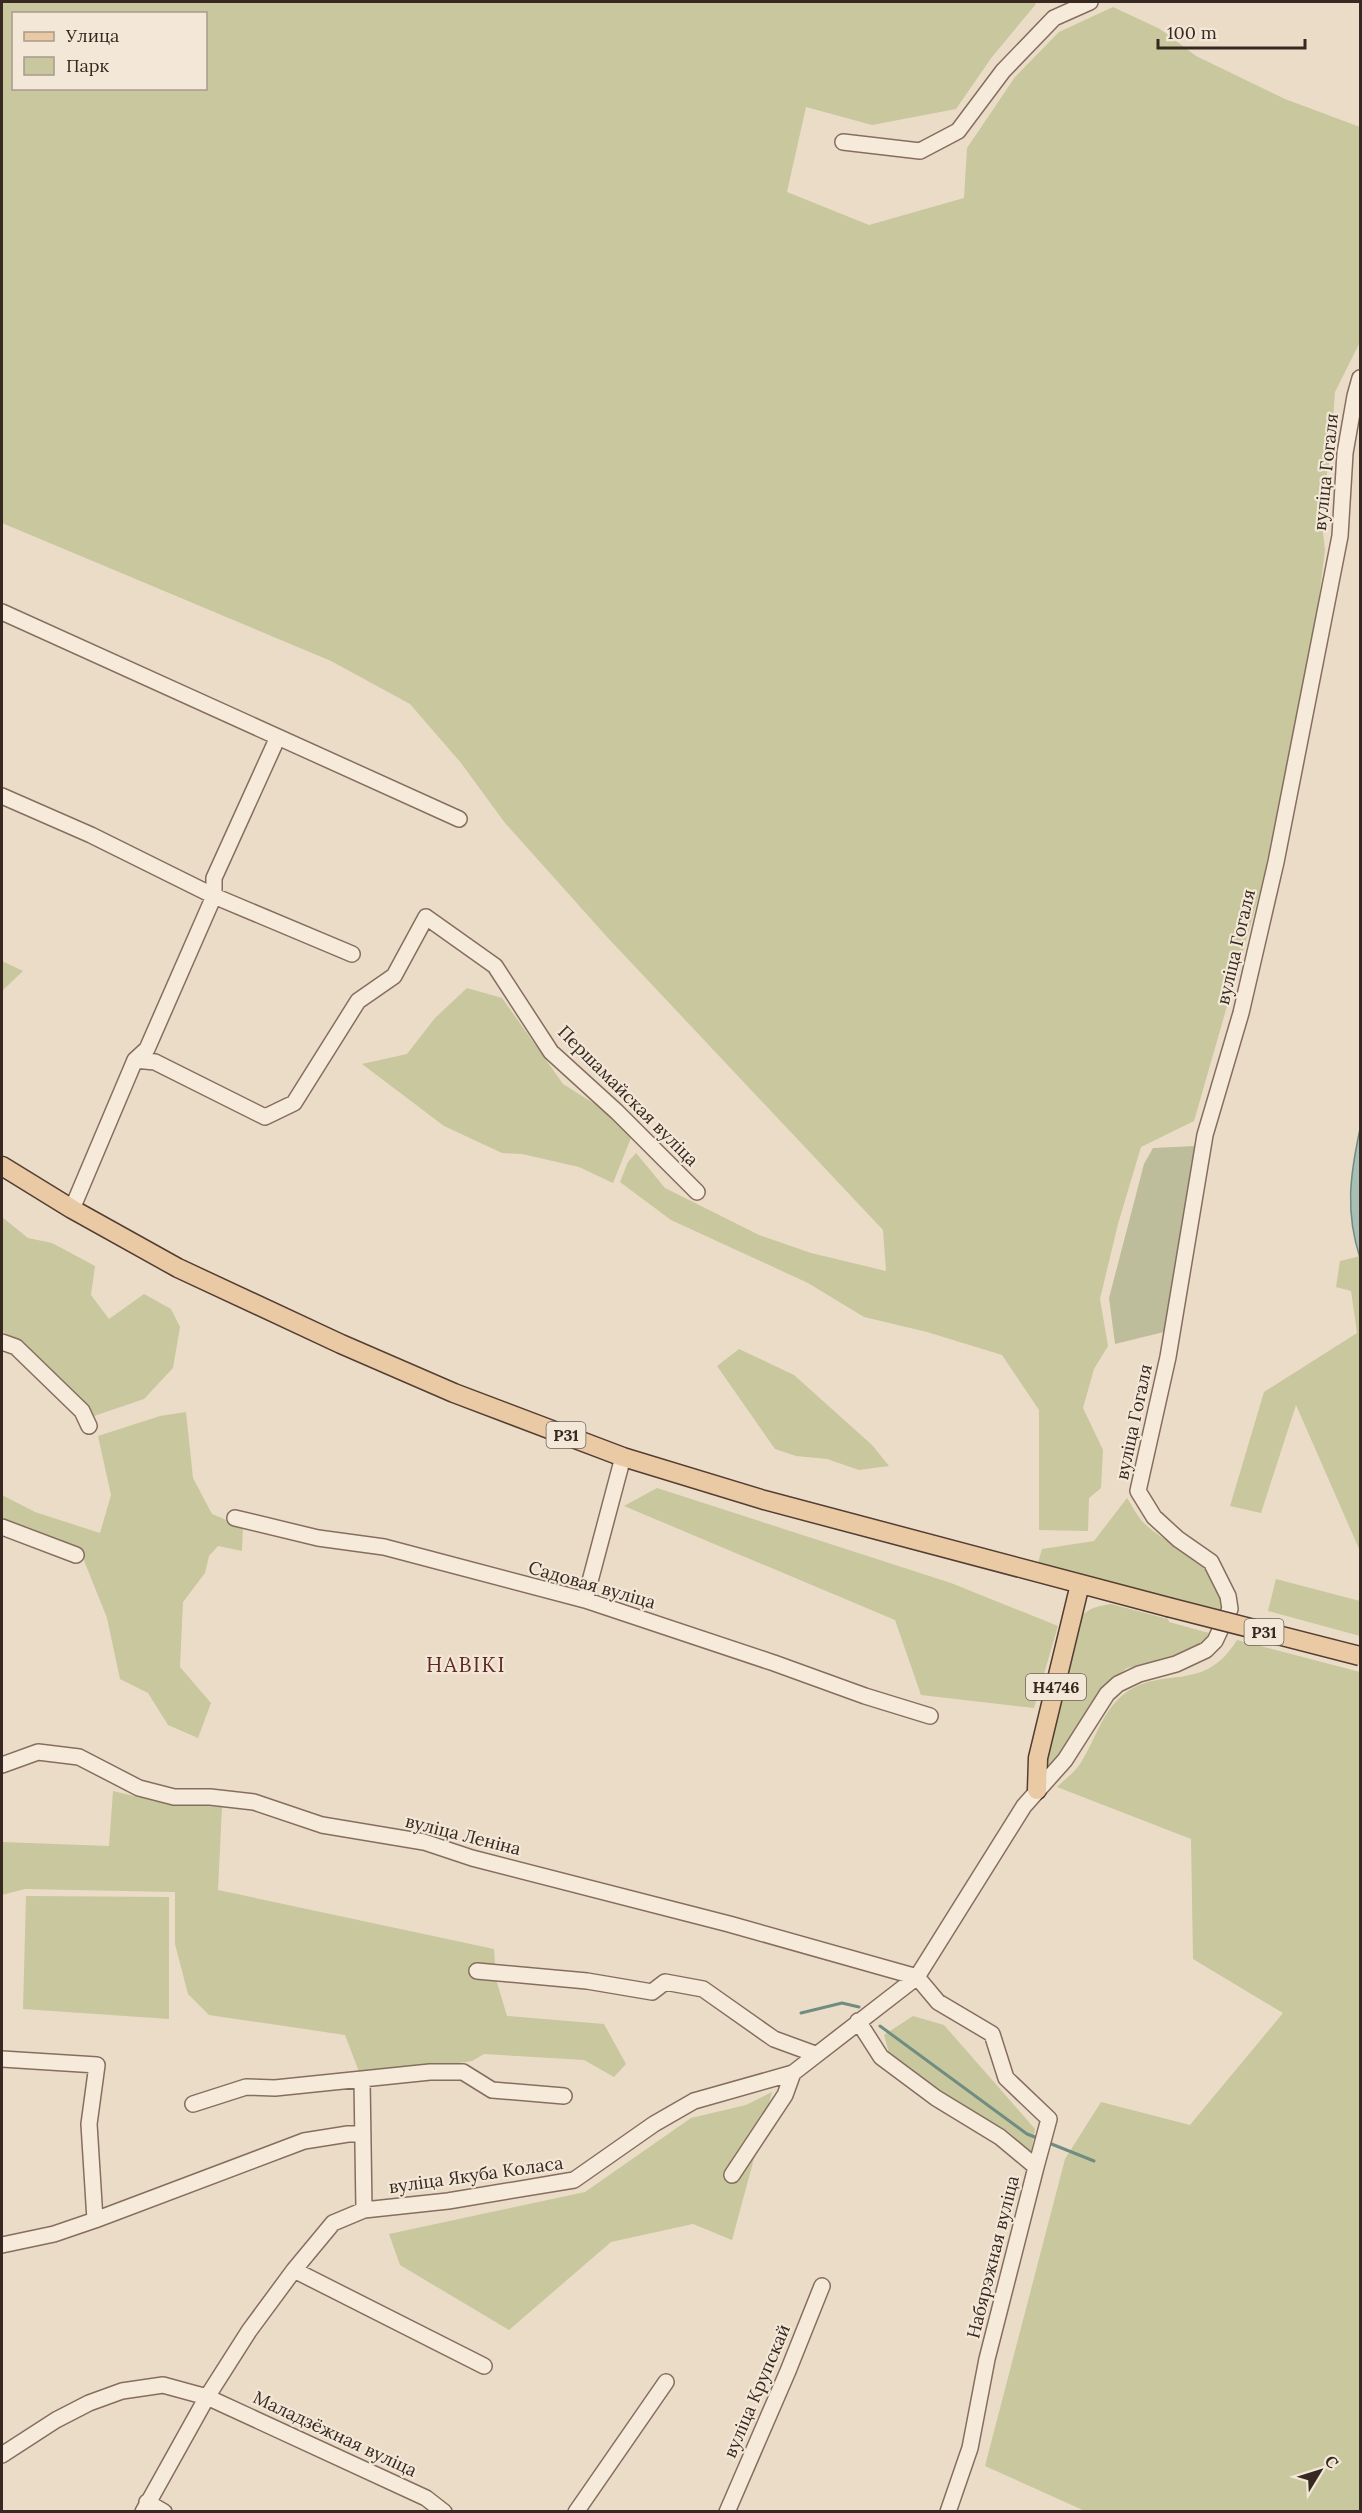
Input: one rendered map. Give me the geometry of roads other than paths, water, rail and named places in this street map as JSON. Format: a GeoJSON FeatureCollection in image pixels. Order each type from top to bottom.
{"type":"FeatureCollection","features":[{"type":"Feature","properties":{"kind":"main road","name":"Р31"},"geometry":{"type":"LineString","coordinates":[[2,1166],[72,1209],[178,1268],[453,1393],[623,1457],[764,1500],[1360,1656]]}},
{"type":"Feature","properties":{"kind":"main road","name":"Н4746"},"geometry":{"type":"LineString","coordinates":[[1037,1790],[1038,1758],[1080,1584]]}},
{"type":"Feature","properties":{"kind":"street"},"geometry":{"type":"LineString","coordinates":[[843,142],[920,150],[958,131],[1003,71],[1054,18],[1090,2]]}},
{"type":"Feature","properties":{"kind":"street","name":"вуліца Гогаля"},"geometry":{"type":"LineString","coordinates":[[1037,1790],[1065,1760],[1113,1689],[1139,1674],[1185,1660],[1206,1650],[1215,1641],[1230,1609],[1228,1596],[1211,1562],[1178,1539],[1155,1517],[1138,1491],[1168,1357],[1205,1135],[1241,1013],[1276,862],[1340,536],[1345,453],[1360,378]]}},
{"type":"Feature","properties":{"kind":"street"},"geometry":{"type":"LineString","coordinates":[[2,612],[254,725],[277,739],[459,819]]}},
{"type":"Feature","properties":{"kind":"street"},"geometry":{"type":"LineString","coordinates":[[72,1209],[135,1060],[147,1049],[214,896],[214,878],[277,739]]}},
{"type":"Feature","properties":{"kind":"street"},"geometry":{"type":"LineString","coordinates":[[2,796],[214,896],[352,954]]}},
{"type":"Feature","properties":{"kind":"street","name":"Першамайская вуліца"},"geometry":{"type":"LineString","coordinates":[[135,1060],[155,1062],[265,1117],[294,1103],[358,1001],[394,976],[426,917],[495,966],[551,1052],[617,1112],[697,1192]]}},
{"type":"Feature","properties":{"kind":"street"},"geometry":{"type":"LineString","coordinates":[[2,1342],[16,1347],[82,1411],[89,1426]]}},
{"type":"Feature","properties":{"kind":"street"},"geometry":{"type":"LineString","coordinates":[[585,1600],[623,1457]]}},
{"type":"Feature","properties":{"kind":"street","name":"Садовая вуліца"},"geometry":{"type":"LineString","coordinates":[[235,1518],[318,1538],[384,1547],[585,1600],[930,1716]]}},
{"type":"Feature","properties":{"kind":"street"},"geometry":{"type":"LineString","coordinates":[[2,1527],[76,1555]]}},
{"type":"Feature","properties":{"kind":"street","name":"вуліца Леніна"},"geometry":{"type":"LineString","coordinates":[[2,1765],[38,1752],[79,1757],[139,1788],[174,1797],[210,1797],[254,1802],[322,1825],[424,1842],[472,1858],[729,1924],[917,1977]]}},
{"type":"Feature","properties":{"kind":"street"},"geometry":{"type":"LineString","coordinates":[[1036,2167],[1049,2119],[1006,2078],[992,2034],[938,2002],[917,1977],[1024,1806],[1037,1790]]}},
{"type":"Feature","properties":{"kind":"street"},"geometry":{"type":"LineString","coordinates":[[477,1971],[587,1981],[652,1992],[665,1982],[703,1989],[774,2039],[815,2054]]}},
{"type":"Feature","properties":{"kind":"street","name":"вуліца Якуба Коласа"},"geometry":{"type":"LineString","coordinates":[[145,2507],[207,2397],[249,2331],[294,2270],[333,2223],[364,2210],[448,2201],[574,2180],[654,2124],[694,2101],[793,2073],[917,1977]]}},
{"type":"Feature","properties":{"kind":"street","name":"Набярэжная вуліца"},"geometry":{"type":"LineString","coordinates":[[858,2021],[881,2057],[936,2098],[1000,2138],[1036,2167],[987,2359],[970,2448],[948,2511]]}},
{"type":"Feature","properties":{"kind":"street"},"geometry":{"type":"LineString","coordinates":[[2,2059],[97,2065],[89,2124],[95,2220]]}},
{"type":"Feature","properties":{"kind":"street"},"geometry":{"type":"LineString","coordinates":[[193,2104],[246,2087],[275,2088],[430,2072],[463,2072],[492,2090],[564,2096]]}},
{"type":"Feature","properties":{"kind":"street"},"geometry":{"type":"LineString","coordinates":[[732,2175],[785,2095],[793,2073]]}},
{"type":"Feature","properties":{"kind":"street"},"geometry":{"type":"LineString","coordinates":[[362,2080],[364,2210]]}},
{"type":"Feature","properties":{"kind":"street"},"geometry":{"type":"LineString","coordinates":[[2,2245],[54,2234],[95,2220],[304,2141],[363,2134]]}},
{"type":"Feature","properties":{"kind":"street"},"geometry":{"type":"LineString","coordinates":[[294,2270],[484,2366]]}},
{"type":"Feature","properties":{"kind":"street","name":"вуліца Крупскай"},"geometry":{"type":"LineString","coordinates":[[727,2511],[822,2286]]}},
{"type":"Feature","properties":{"kind":"street"},"geometry":{"type":"LineString","coordinates":[[576,2511],[666,2382]]}},
{"type":"Feature","properties":{"kind":"street"},"geometry":{"type":"LineString","coordinates":[[2,2455],[56,2420],[89,2403],[122,2391],[163,2385],[207,2397]]}},
{"type":"Feature","properties":{"kind":"street","name":"Маладзёжная вуліца"},"geometry":{"type":"LineString","coordinates":[[207,2397],[426,2498],[444,2511]]}},
{"type":"Feature","properties":{"kind":"street"},"geometry":{"type":"LineString","coordinates":[[145,2507],[164,2511]]}},
{"type":"Feature","properties":{"kind":"waterway"},"geometry":{"type":"LineString","coordinates":[[801,2013],[842,2003],[859,2007]]}},
{"type":"Feature","properties":{"kind":"waterway"},"geometry":{"type":"LineString","coordinates":[[880,2026],[1027,2134],[1040,2139]]}},
{"type":"Feature","properties":{"kind":"waterway"},"geometry":{"type":"LineString","coordinates":[[1049,2143],[1094,2161]]}},
{"type":"Feature","properties":{"kind":"district","name":"НАВІКІ"},"geometry":{"type":"Point","coordinates":[466,1665]}}]}
